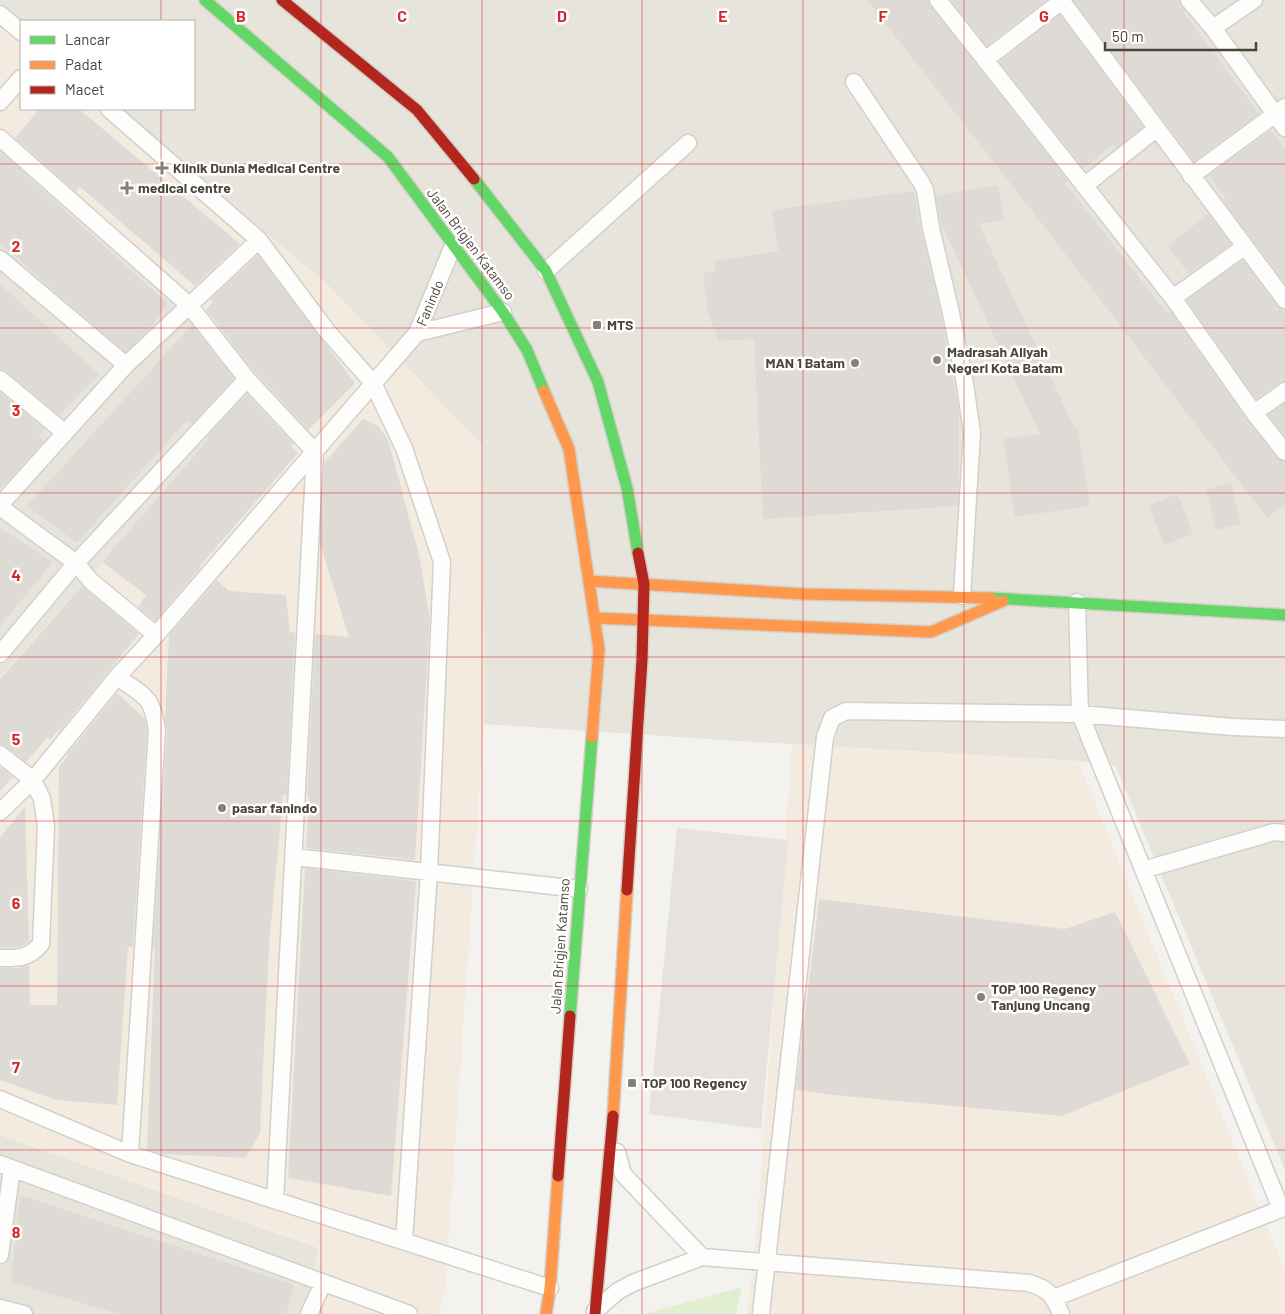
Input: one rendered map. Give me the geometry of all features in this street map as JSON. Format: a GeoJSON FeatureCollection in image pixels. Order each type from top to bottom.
{"type":"FeatureCollection","features":[{"type":"Feature","properties":{"kind":"main road","name":"Jalan Brigjen Katamso"},"geometry":{"type":"LineString","coordinates":[[205,0],[388,157],[503,312],[527,350],[569,449],[599,649],[579,889],[550,1288],[546,1314]]}},
{"type":"Feature","properties":{"kind":"main road"},"geometry":{"type":"LineString","coordinates":[[282,0],[417,110],[546,271],[598,382],[627,488],[644,584],[642,660],[612,1130],[595,1313]]}},
{"type":"Feature","properties":{"kind":"main road"},"geometry":{"type":"LineString","coordinates":[[590,581],[803,594],[1008,598],[1285,615]]}},
{"type":"Feature","properties":{"kind":"main road"},"geometry":{"type":"LineString","coordinates":[[595,618],[931,632],[1008,598]]}},
{"type":"Feature","properties":{"kind":"street"},"geometry":{"type":"LineString","coordinates":[[938,0],[1172,298],[1254,413],[1285,452]]}},
{"type":"Feature","properties":{"kind":"street"},"geometry":{"type":"LineString","coordinates":[[985,60],[1062,0],[1156,129],[1285,300]]}},
{"type":"Feature","properties":{"kind":"street"},"geometry":{"type":"LineString","coordinates":[[1189,0],[1279,110],[1285,128]]}},
{"type":"Feature","properties":{"kind":"street"},"geometry":{"type":"LineString","coordinates":[[1213,28],[1254,0]]}},
{"type":"Feature","properties":{"kind":"street"},"geometry":{"type":"LineString","coordinates":[[0,14],[20,31]]}},
{"type":"Feature","properties":{"kind":"street"},"geometry":{"type":"LineString","coordinates":[[0,102],[20,79]]}},
{"type":"Feature","properties":{"kind":"street"},"geometry":{"type":"LineString","coordinates":[[854,82],[925,190],[931,228],[951,313],[965,384],[972,433],[962,596]]}},
{"type":"Feature","properties":{"kind":"street"},"geometry":{"type":"LineString","coordinates":[[110,110],[260,240],[327,331],[373,382],[404,448],[442,562],[429,872],[404,1241]]}},
{"type":"Feature","properties":{"kind":"street"},"geometry":{"type":"LineString","coordinates":[[1191,176],[1279,110]]}},
{"type":"Feature","properties":{"kind":"street"},"geometry":{"type":"LineString","coordinates":[[1084,186],[1156,129]]}},
{"type":"Feature","properties":{"kind":"street"},"geometry":{"type":"LineString","coordinates":[[0,138],[189,305],[247,379],[315,452],[295,857],[275,1200]]}},
{"type":"Feature","properties":{"kind":"street"},"geometry":{"type":"LineString","coordinates":[[546,271],[688,143]]}},
{"type":"Feature","properties":{"kind":"street"},"geometry":{"type":"LineString","coordinates":[[156,635],[91,581],[76,563],[0,506],[64,432],[126,365],[260,240]]}},
{"type":"Feature","properties":{"kind":"street","name":"Fanindo"},"geometry":{"type":"LineString","coordinates":[[417,333],[454,246]]}},
{"type":"Feature","properties":{"kind":"street"},"geometry":{"type":"LineString","coordinates":[[1172,298],[1244,247]]}},
{"type":"Feature","properties":{"kind":"street"},"geometry":{"type":"LineString","coordinates":[[0,259],[126,365]]}},
{"type":"Feature","properties":{"kind":"street","name":"Fanindo"},"geometry":{"type":"LineString","coordinates":[[417,333],[503,312]]}},
{"type":"Feature","properties":{"kind":"street"},"geometry":{"type":"LineString","coordinates":[[0,812],[33,780],[117,677],[156,635],[417,333]]}},
{"type":"Feature","properties":{"kind":"street"},"geometry":{"type":"LineString","coordinates":[[0,379],[64,432]]}},
{"type":"Feature","properties":{"kind":"street"},"geometry":{"type":"LineString","coordinates":[[0,654],[76,563],[247,379]]}},
{"type":"Feature","properties":{"kind":"street"},"geometry":{"type":"LineString","coordinates":[[1254,413],[1285,391]]}},
{"type":"Feature","properties":{"kind":"street"},"geometry":{"type":"LineString","coordinates":[[1054,1298],[1283,1214],[1080,714],[1077,602]]}},
{"type":"Feature","properties":{"kind":"street"},"geometry":{"type":"LineString","coordinates":[[117,677],[149,700],[155,714],[157,730],[130,1154]]}},
{"type":"Feature","properties":{"kind":"street"},"geometry":{"type":"LineString","coordinates":[[761,1314],[825,737],[832,718],[846,711],[1080,714],[1233,727],[1285,729]]}},
{"type":"Feature","properties":{"kind":"street"},"geometry":{"type":"LineString","coordinates":[[0,754],[33,780],[42,799],[46,826],[41,944],[33,953],[20,958],[0,958]]}},
{"type":"Feature","properties":{"kind":"street"},"geometry":{"type":"LineString","coordinates":[[1143,870],[1274,832],[1285,833]]}},
{"type":"Feature","properties":{"kind":"street"},"geometry":{"type":"LineString","coordinates":[[295,857],[579,889]]}},
{"type":"Feature","properties":{"kind":"street"},"geometry":{"type":"LineString","coordinates":[[0,1099],[130,1154],[550,1288]]}},
{"type":"Feature","properties":{"kind":"street"},"geometry":{"type":"LineString","coordinates":[[612,1130],[623,1174],[702,1257]]}},
{"type":"Feature","properties":{"kind":"street"},"geometry":{"type":"LineString","coordinates":[[0,1255],[6,1167],[409,1314]]}},
{"type":"Feature","properties":{"kind":"street"},"geometry":{"type":"LineString","coordinates":[[595,1313],[618,1291],[702,1257],[1029,1283],[1043,1288],[1054,1298],[1061,1314]]}},
{"type":"Feature","properties":{"kind":"street"},"geometry":{"type":"LineString","coordinates":[[309,1314],[323,1282]]}},
{"type":"Feature","properties":{"kind":"street"},"geometry":{"type":"LineString","coordinates":[[0,1308],[24,1314]]}},
{"type":"Feature","properties":{"kind":"shaded area"},"geometry":{"type":"Polygon","coordinates":[[[0,0],[1285,0],[1285,1170],[1116,767],[1078,761],[484,724],[482,445],[329,286],[119,110],[195,110],[195,20],[20,20],[20,27],[0,10],[0,0]]]}},
{"type":"Feature","properties":{"kind":"shaded area"},"geometry":{"type":"Polygon","coordinates":[[[0,10],[20,27],[20,110],[119,110],[329,286],[482,445],[484,724],[445,1292],[439,1314],[304,1314],[319,1247],[0,1135],[0,677],[266,381],[181,285],[0,127],[0,10]]]}},
{"type":"Feature","properties":{"kind":"shaded area"},"geometry":{"type":"Polygon","coordinates":[[[0,127],[181,285],[266,381],[0,677],[0,127]]]}},
{"type":"Feature","properties":{"kind":"shaded area"},"geometry":{"type":"Polygon","coordinates":[[[792,744],[1078,761],[1285,1270],[1285,1314],[747,1314],[758,1214],[792,744]]]}},
{"type":"Feature","properties":{"kind":"shaded area"},"geometry":{"type":"Polygon","coordinates":[[[677,828],[788,840],[761,1129],[649,1114],[677,828]]]}},
{"type":"Feature","properties":{"kind":"shaded area"},"geometry":{"type":"Polygon","coordinates":[[[0,1135],[319,1248],[304,1314],[0,1314],[0,1135]]]}},
{"type":"Feature","properties":{"kind":"green space"},"geometry":{"type":"Polygon","coordinates":[[[742,1287],[736,1314],[648,1314],[648,1313],[742,1287]]]}},
{"type":"Feature","properties":{"kind":"building"},"geometry":{"type":"Polygon","coordinates":[[[867,0],[928,0],[930,6],[1068,181],[1065,183],[1167,313],[1170,311],[1246,419],[1277,458],[1285,462],[1285,505],[1267,518],[1067,256],[867,0]]]}},
{"type":"Feature","properties":{"kind":"building"},"geometry":{"type":"Polygon","coordinates":[[[951,0],[1047,0],[987,46],[951,0]]]}},
{"type":"Feature","properties":{"kind":"building"},"geometry":{"type":"Polygon","coordinates":[[[1073,0],[1179,0],[1186,12],[1184,13],[1259,114],[1194,161],[1073,0]]]}},
{"type":"Feature","properties":{"kind":"building"},"geometry":{"type":"Polygon","coordinates":[[[1060,15],[1143,127],[1116,148],[1113,145],[1084,168],[999,62],[1060,15]]]}},
{"type":"Feature","properties":{"kind":"building","name":"medical centre"},"geometry":{"type":"Polygon","coordinates":[[[38,110],[80,110],[240,244],[195,286],[80,187],[76,192],[15,138],[38,110]]]}},
{"type":"Feature","properties":{"kind":"building"},"geometry":{"type":"Polygon","coordinates":[[[1271,130],[1285,150],[1285,283],[1223,201],[1226,199],[1209,175],[1271,130]]]}},
{"type":"Feature","properties":{"kind":"building"},"geometry":{"type":"Polygon","coordinates":[[[2,153],[168,304],[146,332],[126,352],[0,243],[0,155],[2,153]]]}},
{"type":"Feature","properties":{"kind":"building"},"geometry":{"type":"Polygon","coordinates":[[[998,185],[1005,220],[979,224],[1075,429],[1078,428],[1090,506],[1015,517],[1003,439],[1040,434],[940,221],[936,196],[998,185]]]}},
{"type":"Feature","properties":{"kind":"building","name":"MAN 1 Batam"},"geometry":{"type":"Polygon","coordinates":[[[914,191],[941,315],[959,411],[958,506],[763,519],[754,339],[719,341],[708,313],[703,273],[715,271],[714,261],[778,251],[772,210],[914,191]]]}},
{"type":"Feature","properties":{"kind":"building"},"geometry":{"type":"Polygon","coordinates":[[[1208,214],[1231,244],[1189,274],[1168,246],[1208,214]]]}},
{"type":"Feature","properties":{"kind":"building"},"geometry":{"type":"Polygon","coordinates":[[[258,255],[355,383],[308,430],[255,372],[206,310],[213,302],[210,299],[258,255]]]}},
{"type":"Feature","properties":{"kind":"building"},"geometry":{"type":"Polygon","coordinates":[[[1243,260],[1277,306],[1285,310],[1285,381],[1256,399],[1187,300],[1243,260]]]}},
{"type":"Feature","properties":{"kind":"building"},"geometry":{"type":"Polygon","coordinates":[[[0,284],[99,374],[59,415],[6,371],[0,369],[0,284]]]}},
{"type":"Feature","properties":{"kind":"building"},"geometry":{"type":"Polygon","coordinates":[[[192,325],[234,378],[192,424],[187,420],[77,543],[27,506],[192,325]]]}},
{"type":"Feature","properties":{"kind":"building"},"geometry":{"type":"Polygon","coordinates":[[[0,392],[44,429],[38,436],[44,441],[0,489],[0,392]]]}},
{"type":"Feature","properties":{"kind":"building"},"geometry":{"type":"Polygon","coordinates":[[[247,394],[294,444],[291,446],[298,453],[155,621],[138,607],[146,595],[102,562],[209,439],[207,437],[247,394]]]}},
{"type":"Feature","properties":{"kind":"building"},"geometry":{"type":"Polygon","coordinates":[[[1285,403],[1285,436],[1268,415],[1285,403]]]}},
{"type":"Feature","properties":{"kind":"building"},"geometry":{"type":"Polygon","coordinates":[[[363,419],[378,426],[388,439],[419,555],[430,619],[415,860],[306,848],[315,634],[349,637],[320,544],[324,463],[363,419]]]}},
{"type":"Feature","properties":{"kind":"building"},"geometry":{"type":"Polygon","coordinates":[[[1231,483],[1241,524],[1216,530],[1206,489],[1231,483]]]}},
{"type":"Feature","properties":{"kind":"building"},"geometry":{"type":"Polygon","coordinates":[[[1178,494],[1193,534],[1164,545],[1149,505],[1178,494]]]}},
{"type":"Feature","properties":{"kind":"building"},"geometry":{"type":"Polygon","coordinates":[[[0,528],[53,562],[0,626],[0,528]]]}},
{"type":"Feature","properties":{"kind":"building","name":"pasar fanindo"},"geometry":{"type":"Polygon","coordinates":[[[217,580],[229,591],[286,595],[290,632],[295,633],[287,795],[283,795],[269,946],[260,1133],[246,1158],[164,1154],[147,1149],[155,948],[153,948],[167,731],[165,720],[169,635],[217,580]]]}},
{"type":"Feature","properties":{"kind":"building"},"geometry":{"type":"Polygon","coordinates":[[[82,586],[139,634],[59,732],[59,729],[50,740],[47,738],[26,762],[6,746],[0,744],[0,679],[82,586]]]}},
{"type":"Feature","properties":{"kind":"building"},"geometry":{"type":"Polygon","coordinates":[[[117,693],[145,719],[147,731],[133,947],[128,947],[117,1105],[56,1100],[0,1080],[0,968],[18,968],[29,965],[30,1005],[57,1005],[59,767],[117,693]]]}},
{"type":"Feature","properties":{"kind":"building"},"geometry":{"type":"Polygon","coordinates":[[[0,767],[13,777],[0,791],[0,767]]]}},
{"type":"Feature","properties":{"kind":"building"},"geometry":{"type":"Polygon","coordinates":[[[25,807],[29,942],[20,947],[0,948],[0,837],[25,807]]]}},
{"type":"Feature","properties":{"kind":"building"},"geometry":{"type":"Polygon","coordinates":[[[305,868],[416,881],[391,1196],[288,1178],[305,868]]]}},
{"type":"Feature","properties":{"kind":"building","name":"TOP 100 Regency Tanjung Uncang"},"geometry":{"type":"Polygon","coordinates":[[[819,899],[1065,929],[1115,912],[1190,1064],[1062,1116],[796,1090],[819,899]]]}},
{"type":"Feature","properties":{"kind":"building"},"geometry":{"type":"Polygon","coordinates":[[[20,1195],[294,1285],[286,1314],[118,1314],[11,1282],[20,1195]]]}},
{"type":"Feature","properties":{"kind":"traffic: fast"},"geometry":{"type":"LineString","coordinates":[[205,0],[388,157],[503,312],[527,350],[544,391]]}},
{"type":"Feature","properties":{"kind":"traffic: fast"},"geometry":{"type":"LineString","coordinates":[[474,179],[546,271],[598,382],[627,488],[638,553]]}},
{"type":"Feature","properties":{"kind":"traffic: fast"},"geometry":{"type":"LineString","coordinates":[[991,598],[1285,615]]}},
{"type":"Feature","properties":{"kind":"traffic: fast"},"geometry":{"type":"LineString","coordinates":[[570,1016],[592,737]]}},
{"type":"Feature","properties":{"kind":"traffic: slow"},"geometry":{"type":"LineString","coordinates":[[544,391],[569,449],[599,649],[592,737]]}},
{"type":"Feature","properties":{"kind":"traffic: slow"},"geometry":{"type":"LineString","coordinates":[[590,581],[803,594],[991,598]]}},
{"type":"Feature","properties":{"kind":"traffic: slow"},"geometry":{"type":"LineString","coordinates":[[595,618],[931,632],[1003,601]]}},
{"type":"Feature","properties":{"kind":"traffic: slow"},"geometry":{"type":"LineString","coordinates":[[613,1116],[627,890]]}},
{"type":"Feature","properties":{"kind":"traffic: slow"},"geometry":{"type":"LineString","coordinates":[[546,1314],[550,1288],[558,1176]]}},
{"type":"Feature","properties":{"kind":"traffic: jam"},"geometry":{"type":"LineString","coordinates":[[282,0],[417,110],[474,179]]}},
{"type":"Feature","properties":{"kind":"traffic: jam"},"geometry":{"type":"LineString","coordinates":[[627,890],[642,660],[644,584],[638,553]]}},
{"type":"Feature","properties":{"kind":"traffic: jam"},"geometry":{"type":"LineString","coordinates":[[558,1176],[570,1016]]}},
{"type":"Feature","properties":{"kind":"traffic: jam"},"geometry":{"type":"LineString","coordinates":[[595,1314],[613,1116]]}},
{"type":"Feature","properties":{"kind":"place","name":"Klinik Dunia Medical Centre"},"geometry":{"type":"Point","coordinates":[162,168]}},
{"type":"Feature","properties":{"kind":"place","name":"medical centre"},"geometry":{"type":"Point","coordinates":[127,188]}},
{"type":"Feature","properties":{"kind":"place","name":"MTS"},"geometry":{"type":"Point","coordinates":[597,325]}},
{"type":"Feature","properties":{"kind":"place","name":"Madrasah Aliyah Negeri Kota Batam"},"geometry":{"type":"Point","coordinates":[937,360]}},
{"type":"Feature","properties":{"kind":"place","name":"MAN 1 Batam"},"geometry":{"type":"Point","coordinates":[855,363]}},
{"type":"Feature","properties":{"kind":"place","name":"pasar fanindo"},"geometry":{"type":"Point","coordinates":[222,808]}},
{"type":"Feature","properties":{"kind":"place","name":"TOP 100 Regency Tanjung Uncang"},"geometry":{"type":"Point","coordinates":[981,997]}},
{"type":"Feature","properties":{"kind":"place","name":"TOP 100 Regency"},"geometry":{"type":"Point","coordinates":[632,1083]}}]}
